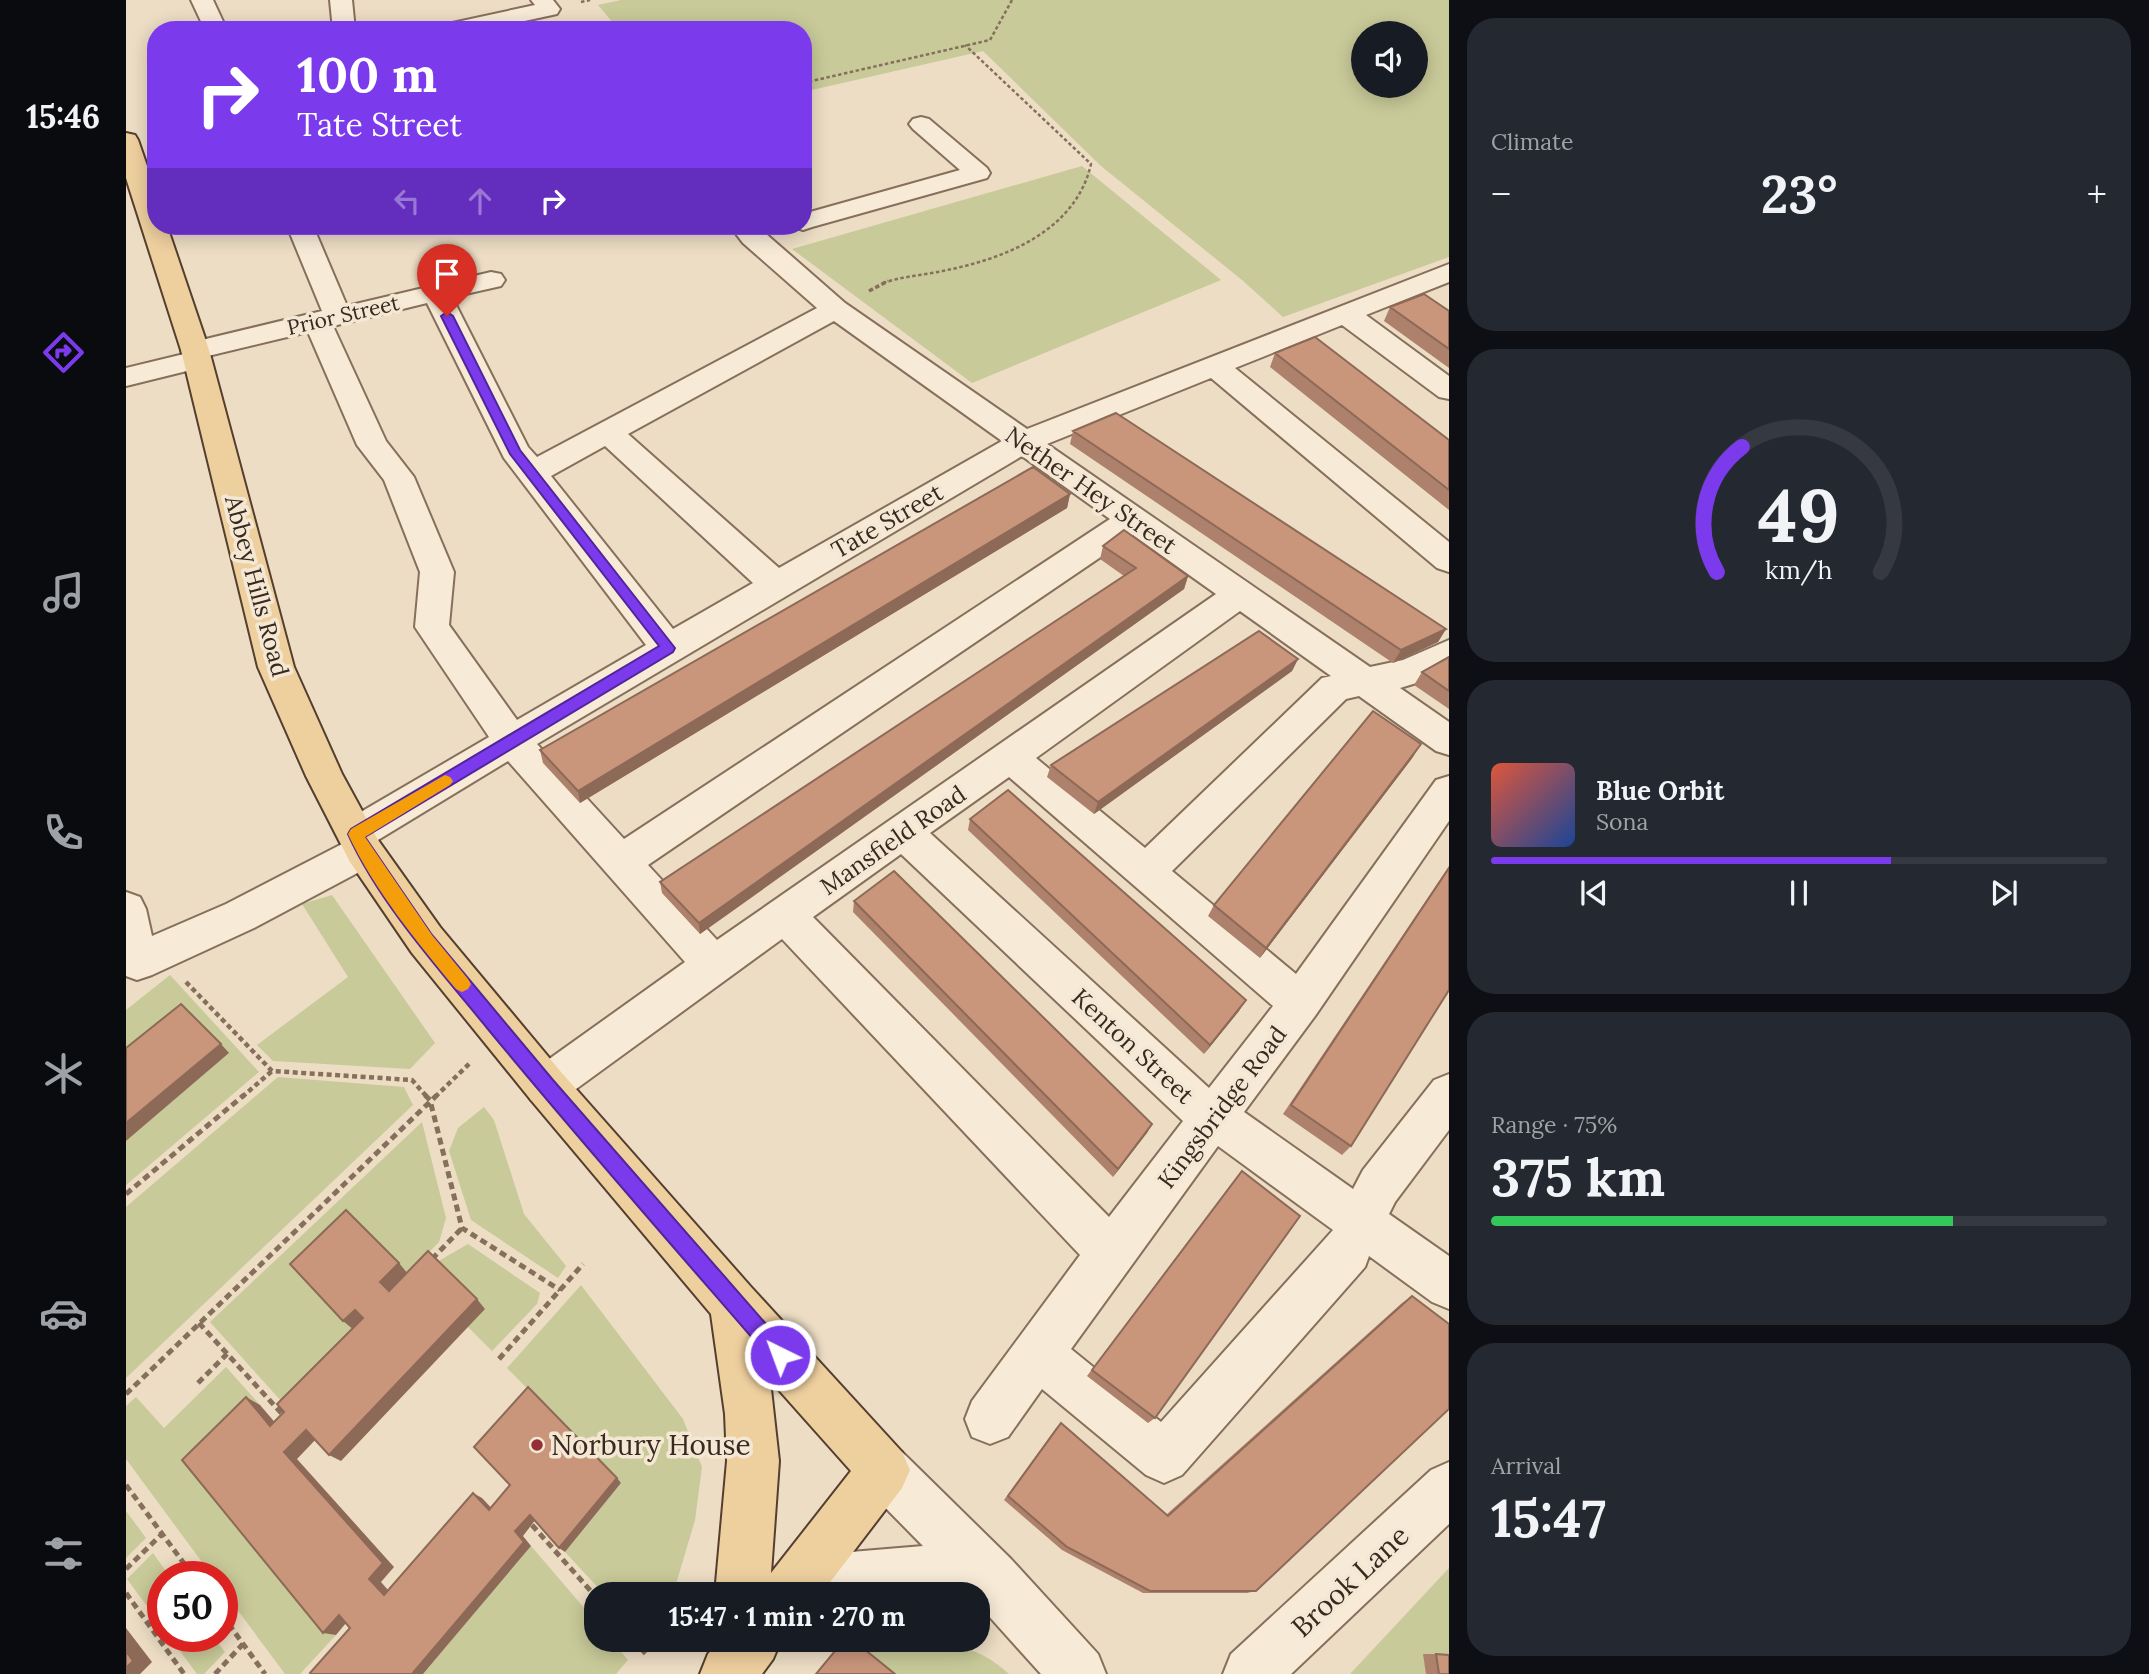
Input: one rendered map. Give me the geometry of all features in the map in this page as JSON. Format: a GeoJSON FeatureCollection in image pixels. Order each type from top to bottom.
{"type":"FeatureCollection","features":[{"type":"Feature","properties":{"kind":"main road","name":"Abbey Hills Road"},"geometry":{"type":"LineString","coordinates":[[126,140],[147,195]]}},
{"type":"Feature","properties":{"kind":"main road","name":"Abbey Hills Road"},"geometry":{"type":"LineString","coordinates":[[161,235],[196,355],[276,667],[325,776],[360,842],[426,940],[546,1086],[734,1304],[884,1470]]}},
{"type":"Feature","properties":{"kind":"main road"},"geometry":{"type":"LineString","coordinates":[[734,1304],[750,1414],[753,1461],[743,1582]]}},
{"type":"Feature","properties":{"kind":"main road"},"geometry":{"type":"LineString","coordinates":[[797,1582],[884,1470]]}},
{"type":"Feature","properties":{"kind":"street"},"geometry":{"type":"LineString","coordinates":[[202,0],[212,21]]}},
{"type":"Feature","properties":{"kind":"street"},"geometry":{"type":"LineString","coordinates":[[341,0],[343,21]]}},
{"type":"Feature","properties":{"kind":"street"},"geometry":{"type":"LineString","coordinates":[[485,21],[545,5]]}},
{"type":"Feature","properties":{"kind":"street"},"geometry":{"type":"LineString","coordinates":[[812,219],[978,173],[921,124]]}},
{"type":"Feature","properties":{"kind":"street"},"geometry":{"type":"LineString","coordinates":[[303,235],[328,319],[372,445],[398,477],[437,572],[432,627],[512,741],[714,965]]}},
{"type":"Feature","properties":{"kind":"street","name":"Nether Hey Street"},"geometry":{"type":"LineString","coordinates":[[752,235],[835,309],[1449,741]]}},
{"type":"Feature","properties":{"kind":"street","name":"Prior Street"},"geometry":{"type":"LineString","coordinates":[[126,377],[328,319],[491,280]]}},
{"type":"Feature","properties":{"kind":"street","name":"Tate Street"},"geometry":{"type":"LineString","coordinates":[[126,909],[137,962],[240,916],[360,842],[512,741],[1024,442],[1346,314],[1444,280]]}},
{"type":"Feature","properties":{"kind":"street"},"geometry":{"type":"LineString","coordinates":[[436,293],[515,451],[668,648]]}},
{"type":"Feature","properties":{"kind":"street"},"geometry":{"type":"LineString","coordinates":[[532,473],[835,309]]}},
{"type":"Feature","properties":{"kind":"street"},"geometry":{"type":"LineString","coordinates":[[1346,314],[1449,390]]}},
{"type":"Feature","properties":{"kind":"street"},"geometry":{"type":"LineString","coordinates":[[1214,366],[1449,560]]}},
{"type":"Feature","properties":{"kind":"street"},"geometry":{"type":"LineString","coordinates":[[608,432],[776,585]]}},
{"type":"Feature","properties":{"kind":"street"},"geometry":{"type":"LineString","coordinates":[[621,862],[1133,519]]}},
{"type":"Feature","properties":{"kind":"street","name":"Mansfield Road"},"geometry":{"type":"LineString","coordinates":[[546,1086],[1241,594]]}},
{"type":"Feature","properties":{"kind":"street"},"geometry":{"type":"LineString","coordinates":[[1146,872],[1335,688],[1411,672],[1449,653]]}},
{"type":"Feature","properties":{"kind":"street"},"geometry":{"type":"LineString","coordinates":[[1011,758],[1300,1003]]}},
{"type":"Feature","properties":{"kind":"street","name":"Kingsbridge Road"},"geometry":{"type":"LineString","coordinates":[[990,1419],[1112,1251],[1300,1003],[1449,791]]}},
{"type":"Feature","properties":{"kind":"street","name":"Kenton Street"},"geometry":{"type":"LineString","coordinates":[[903,832],[1189,1099],[1449,1285]]}},
{"type":"Feature","properties":{"kind":"street"},"geometry":{"type":"LineString","coordinates":[[786,916],[1083,1226],[1112,1251]]}},
{"type":"Feature","properties":{"kind":"street"},"geometry":{"type":"LineString","coordinates":[[1038,1354],[1164,1457],[1348,1250],[1379,1186],[1449,1095]]}},
{"type":"Feature","properties":{"kind":"street"},"geometry":{"type":"LineString","coordinates":[[884,1470],[992,1578],[1078,1674]]}},
{"type":"Feature","properties":{"kind":"street","name":"Brook Lane"},"geometry":{"type":"LineString","coordinates":[[1251,1674],[1449,1488]]}},
{"type":"Feature","properties":{"kind":"street"},"geometry":{"type":"LineString","coordinates":[[843,1582],[913,1572],[992,1578]]}},
{"type":"Feature","properties":{"kind":"path"},"geometry":{"type":"LineString","coordinates":[[812,81],[990,40],[1012,0]]}},
{"type":"Feature","properties":{"kind":"path"},"geometry":{"type":"LineString","coordinates":[[181,978],[272,1070],[412,1080],[430,1100],[462,1228],[561,1290]]}},
{"type":"Feature","properties":{"kind":"path"},"geometry":{"type":"LineString","coordinates":[[126,1394],[470,1063]]}},
{"type":"Feature","properties":{"kind":"path"},"geometry":{"type":"LineString","coordinates":[[126,1194],[272,1070]]}},
{"type":"Feature","properties":{"kind":"path"},"geometry":{"type":"LineString","coordinates":[[424,1268],[462,1228]]}},
{"type":"Feature","properties":{"kind":"path"},"geometry":{"type":"LineString","coordinates":[[499,1359],[583,1264]]}},
{"type":"Feature","properties":{"kind":"path"},"geometry":{"type":"LineString","coordinates":[[199,1324],[291,1425]]}},
{"type":"Feature","properties":{"kind":"path"},"geometry":{"type":"LineString","coordinates":[[198,1383],[227,1354]]}},
{"type":"Feature","properties":{"kind":"path"},"geometry":{"type":"LineString","coordinates":[[280,1413],[290,1403]]}},
{"type":"Feature","properties":{"kind":"path"},"geometry":{"type":"LineString","coordinates":[[126,1485],[182,1561]]}},
{"type":"Feature","properties":{"kind":"path"},"geometry":{"type":"LineString","coordinates":[[532,1525],[584,1583]]}},
{"type":"Feature","properties":{"kind":"path"},"geometry":{"type":"LineString","coordinates":[[126,1569],[162,1534]]}},
{"type":"Feature","properties":{"kind":"path"},"geometry":{"type":"LineString","coordinates":[[126,1594],[184,1674]]}},
{"type":"Feature","properties":{"kind":"path"},"geometry":{"type":"LineString","coordinates":[[238,1637],[265,1674]]}},
{"type":"Feature","properties":{"kind":"path"},"geometry":{"type":"LineString","coordinates":[[215,1674],[243,1644]]}},
{"type":"Feature","properties":{"kind":"path"},"geometry":{"type":"LineString","coordinates":[[644,1652],[648,1656]]}},
{"type":"Feature","properties":{"kind":"green space"},"geometry":{"type":"Polygon","coordinates":[[[621,0],[1449,0],[1449,257],[1283,317],[1242,280],[1101,166],[983,51],[812,90],[812,21],[611,21],[598,5],[621,0]]]}},
{"type":"Feature","properties":{"kind":"green space"},"geometry":{"type":"Polygon","coordinates":[[[1082,166],[1221,280],[972,383],[792,249],[1082,166]]]}},
{"type":"Feature","properties":{"kind":"green space"},"geometry":{"type":"Polygon","coordinates":[[[332,895],[435,1043],[410,1069],[273,1061],[257,1045],[348,977],[302,904],[332,895]]]}},
{"type":"Feature","properties":{"kind":"green space"},"geometry":{"type":"Polygon","coordinates":[[[170,975],[259,1072],[126,1185],[126,1141],[229,1053],[126,1066],[126,1010],[170,975]]]}},
{"type":"Feature","properties":{"kind":"green space"},"geometry":{"type":"Polygon","coordinates":[[[278,1077],[404,1087],[413,1105],[126,1378],[126,1207],[278,1077]]]}},
{"type":"Feature","properties":{"kind":"green space"},"geometry":{"type":"Polygon","coordinates":[[[484,1107],[494,1120],[524,1214],[566,1266],[558,1278],[471,1220],[449,1151],[458,1128],[484,1107]]]}},
{"type":"Feature","properties":{"kind":"green space"},"geometry":{"type":"Polygon","coordinates":[[[422,1122],[446,1218],[439,1242],[282,1402],[210,1322],[422,1122]]]}},
{"type":"Feature","properties":{"kind":"green space"},"geometry":{"type":"Polygon","coordinates":[[[468,1244],[540,1293],[537,1304],[492,1351],[468,1327],[437,1262],[468,1244]]]}},
{"type":"Feature","properties":{"kind":"green space"},"geometry":{"type":"Polygon","coordinates":[[[581,1285],[683,1419],[702,1467],[695,1520],[677,1582],[593,1582],[565,1552],[621,1483],[507,1368],[581,1285]]]}},
{"type":"Feature","properties":{"kind":"green space"},"geometry":{"type":"Polygon","coordinates":[[[226,1367],[260,1405],[198,1466],[336,1635],[300,1674],[285,1674],[238,1611],[238,1561],[201,1561],[126,1459],[126,1406],[136,1397],[164,1428],[226,1367]]]}},
{"type":"Feature","properties":{"kind":"green space"},"geometry":{"type":"Polygon","coordinates":[[[126,1511],[146,1538],[126,1558],[126,1511]]]}},
{"type":"Feature","properties":{"kind":"green space"},"geometry":{"type":"Polygon","coordinates":[[[531,1546],[584,1608],[584,1652],[621,1652],[628,1660],[616,1674],[423,1674],[531,1546]]]}},
{"type":"Feature","properties":{"kind":"green space"},"geometry":{"type":"Polygon","coordinates":[[[153,1553],[159,1561],[147,1561],[147,1606],[127,1579],[153,1553]]]}},
{"type":"Feature","properties":{"kind":"green space"},"geometry":{"type":"Polygon","coordinates":[[[1449,1568],[1449,1657],[1426,1674],[1350,1674],[1449,1568]]]}},
{"type":"Feature","properties":{"kind":"green space"},"geometry":{"type":"Polygon","coordinates":[[[181,1652],[225,1652],[204,1674],[197,1674],[181,1652]]]}},
{"type":"Feature","properties":{"kind":"green space"},"geometry":{"type":"Polygon","coordinates":[[[863,1652],[975,1652],[992,1660],[1009,1674],[890,1674],[863,1652]]]}},
{"type":"Feature","properties":{"kind":"building"},"geometry":{"type":"Polygon","coordinates":[[[1424,294],[1449,311],[1449,349],[1390,307],[1424,294]]]}},
{"type":"Feature","properties":{"kind":"building"},"geometry":{"type":"Polygon","coordinates":[[[1315,337],[1449,440],[1449,490],[1275,353],[1315,337]]]}},
{"type":"Feature","properties":{"kind":"building"},"geometry":{"type":"Polygon","coordinates":[[[1116,413],[1446,629],[1401,650],[1073,431],[1116,413]]]}},
{"type":"Feature","properties":{"kind":"building"},"geometry":{"type":"Polygon","coordinates":[[[1033,467],[1070,494],[578,791],[540,750],[1033,467]]]}},
{"type":"Feature","properties":{"kind":"building"},"geometry":{"type":"Polygon","coordinates":[[[1124,530],[1188,576],[699,923],[660,882],[1136,568],[1103,546],[1124,530]]]}},
{"type":"Feature","properties":{"kind":"building"},"geometry":{"type":"Polygon","coordinates":[[[1259,631],[1298,659],[1098,802],[1051,765],[1259,631]]]}},
{"type":"Feature","properties":{"kind":"building"},"geometry":{"type":"Polygon","coordinates":[[[1449,657],[1449,691],[1422,672],[1449,657]]]}},
{"type":"Feature","properties":{"kind":"building"},"geometry":{"type":"Polygon","coordinates":[[[1373,711],[1421,744],[1266,948],[1214,905],[1373,711]]]}},
{"type":"Feature","properties":{"kind":"building"},"geometry":{"type":"Polygon","coordinates":[[[1008,790],[1246,1000],[1210,1045],[970,819],[1008,790]]]}},
{"type":"Feature","properties":{"kind":"building"},"geometry":{"type":"Polygon","coordinates":[[[1449,868],[1449,990],[1351,1146],[1291,1105],[1449,868]]]}},
{"type":"Feature","properties":{"kind":"building"},"geometry":{"type":"Polygon","coordinates":[[[894,871],[1152,1124],[1118,1169],[854,901],[894,871]]]}},
{"type":"Feature","properties":{"kind":"building"},"geometry":{"type":"Polygon","coordinates":[[[181,1004],[221,1044],[126,1123],[126,1048],[181,1004]]]}},
{"type":"Feature","properties":{"kind":"building"},"geometry":{"type":"Polygon","coordinates":[[[1242,1171],[1300,1216],[1155,1418],[1092,1370],[1242,1171]]]}},
{"type":"Feature","properties":{"kind":"building","name":"Norbury House"},"geometry":{"type":"Polygon","coordinates":[[[346,1210],[399,1263],[380,1282],[389,1291],[428,1251],[477,1299],[329,1455],[306,1430],[284,1452],[383,1563],[369,1579],[384,1595],[473,1493],[489,1510],[510,1485],[474,1447],[528,1387],[617,1478],[559,1548],[530,1515],[515,1531],[524,1542],[412,1674],[311,1674],[350,1628],[339,1615],[323,1633],[182,1460],[246,1397],[270,1426],[284,1412],[277,1404],[363,1318],[355,1310],[343,1321],[290,1264],[346,1210]]]}},
{"type":"Feature","properties":{"kind":"building"},"geometry":{"type":"Polygon","coordinates":[[[1412,1296],[1449,1324],[1449,1409],[1256,1591],[1150,1591],[1067,1547],[1008,1496],[1061,1423],[1168,1516],[1412,1296]]]}},
{"type":"Feature","properties":{"kind":"building"},"geometry":{"type":"Polygon","coordinates":[[[126,1651],[133,1661],[126,1668],[126,1651]]]}},
{"type":"Feature","properties":{"kind":"building"},"geometry":{"type":"Polygon","coordinates":[[[834,1652],[868,1652],[895,1674],[816,1674],[834,1652]]]}},
{"type":"Feature","properties":{"kind":"building"},"geometry":{"type":"Polygon","coordinates":[[[1436,1654],[1449,1655],[1449,1674],[1439,1674],[1436,1654]]]}},
{"type":"Feature","properties":{"kind":"slow traffic"},"geometry":{"type":"LineString","coordinates":[[445,781],[356,834],[364,851],[426,940],[462,984]]}},
{"type":"Feature","properties":{"kind":"place","name":"Norbury House"},"geometry":{"type":"Point","coordinates":[537,1445]}},
{"type":"Feature","properties":{"kind":"route"},"geometry":{"type":"LineString","coordinates":[[447,316],[515,451],[668,648],[356,834],[364,851],[426,940],[546,1086],[780,1355]]}}]}
